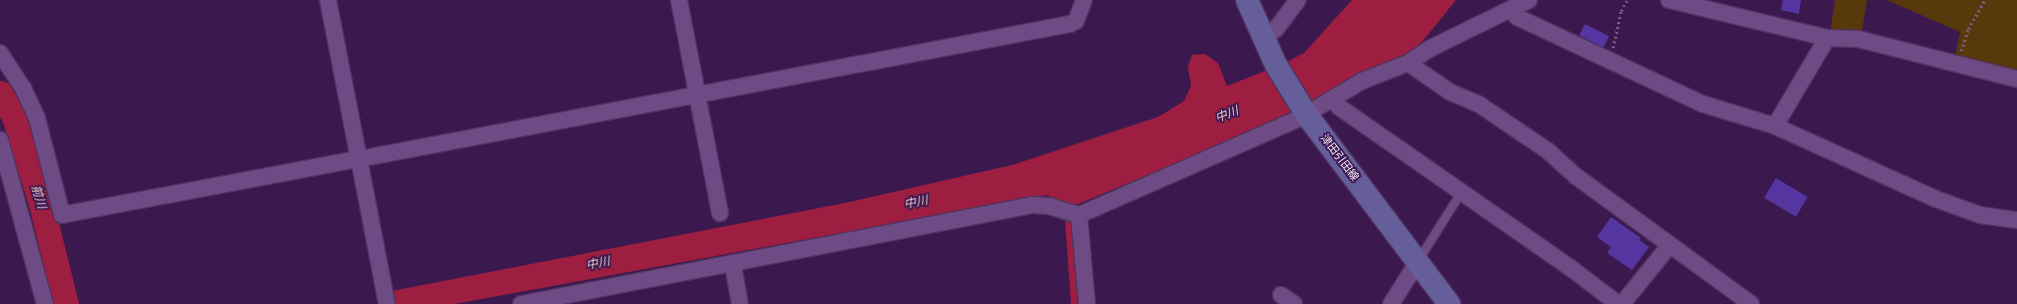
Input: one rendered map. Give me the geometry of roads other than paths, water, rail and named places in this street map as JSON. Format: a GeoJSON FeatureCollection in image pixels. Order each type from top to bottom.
{"type":"FeatureCollection","features":[{"type":"Feature","properties":{"kind":"main road","name":"津田引田線"},"geometry":{"type":"LineString","coordinates":[[1247,0],[1276,65],[1305,112],[1449,304]]}},
{"type":"Feature","properties":{"kind":"street"},"geometry":{"type":"LineString","coordinates":[[328,0],[385,297]]}},
{"type":"Feature","properties":{"kind":"street"},"geometry":{"type":"LineString","coordinates":[[679,0],[720,213]]}},
{"type":"Feature","properties":{"kind":"street"},"geometry":{"type":"LineString","coordinates":[[0,53],[23,88],[37,118],[62,216],[1070,24],[1076,21],[1084,0]]}},
{"type":"Feature","properties":{"kind":"street"},"geometry":{"type":"LineString","coordinates":[[1263,38],[1276,29],[1298,0]]}},
{"type":"Feature","properties":{"kind":"street"},"geometry":{"type":"LineString","coordinates":[[521,304],[733,265],[1032,205],[1049,206],[1080,215],[1305,112],[1362,81],[1408,63],[1529,0]]}},
{"type":"Feature","properties":{"kind":"street"},"geometry":{"type":"LineString","coordinates":[[1669,0],[1827,38],[1858,39],[2017,79]]}},
{"type":"Feature","properties":{"kind":"street"},"geometry":{"type":"LineString","coordinates":[[1510,9],[1518,17],[1703,104],[1775,126],[1936,199],[1980,215],[2017,220]]}},
{"type":"Feature","properties":{"kind":"street"},"geometry":{"type":"LineString","coordinates":[[1775,126],[1827,38]]}},
{"type":"Feature","properties":{"kind":"street"},"geometry":{"type":"LineString","coordinates":[[1408,63],[1450,92],[1480,105],[1548,151],[1577,177],[1751,304]]}},
{"type":"Feature","properties":{"kind":"street"},"geometry":{"type":"LineString","coordinates":[[1333,98],[1339,107],[1572,269],[1618,304]]}},
{"type":"Feature","properties":{"kind":"street"},"geometry":{"type":"LineString","coordinates":[[0,140],[45,304]]}},
{"type":"Feature","properties":{"kind":"street"},"geometry":{"type":"LineString","coordinates":[[1080,215],[1087,304]]}},
{"type":"Feature","properties":{"kind":"street"},"geometry":{"type":"LineString","coordinates":[[1622,304],[1670,245]]}},
{"type":"Feature","properties":{"kind":"street"},"geometry":{"type":"LineString","coordinates":[[1391,304],[1417,263]]}},
{"type":"Feature","properties":{"kind":"street"},"geometry":{"type":"LineString","coordinates":[[733,265],[740,304]]}},
{"type":"Feature","properties":{"kind":"lane"},"geometry":{"type":"LineString","coordinates":[[1417,263],[1461,193]]}},
{"type":"Feature","properties":{"kind":"water","name":"中川"},"geometry":{"type":"Polygon","coordinates":[[[1352,0],[1456,0],[1422,42],[1400,60],[1323,95],[1292,115],[1071,207],[1078,304],[1071,304],[1064,206],[1047,195],[455,304],[395,304],[392,291],[845,203],[1012,165],[1158,117],[1184,101],[1191,86],[1188,67],[1192,55],[1205,54],[1218,63],[1227,86],[1285,63],[1304,53],[1352,0]]]}},
{"type":"Feature","properties":{"kind":"waterway","name":"前川"},"geometry":{"type":"LineString","coordinates":[[0,93],[14,116],[41,204],[66,304]]}}]}
